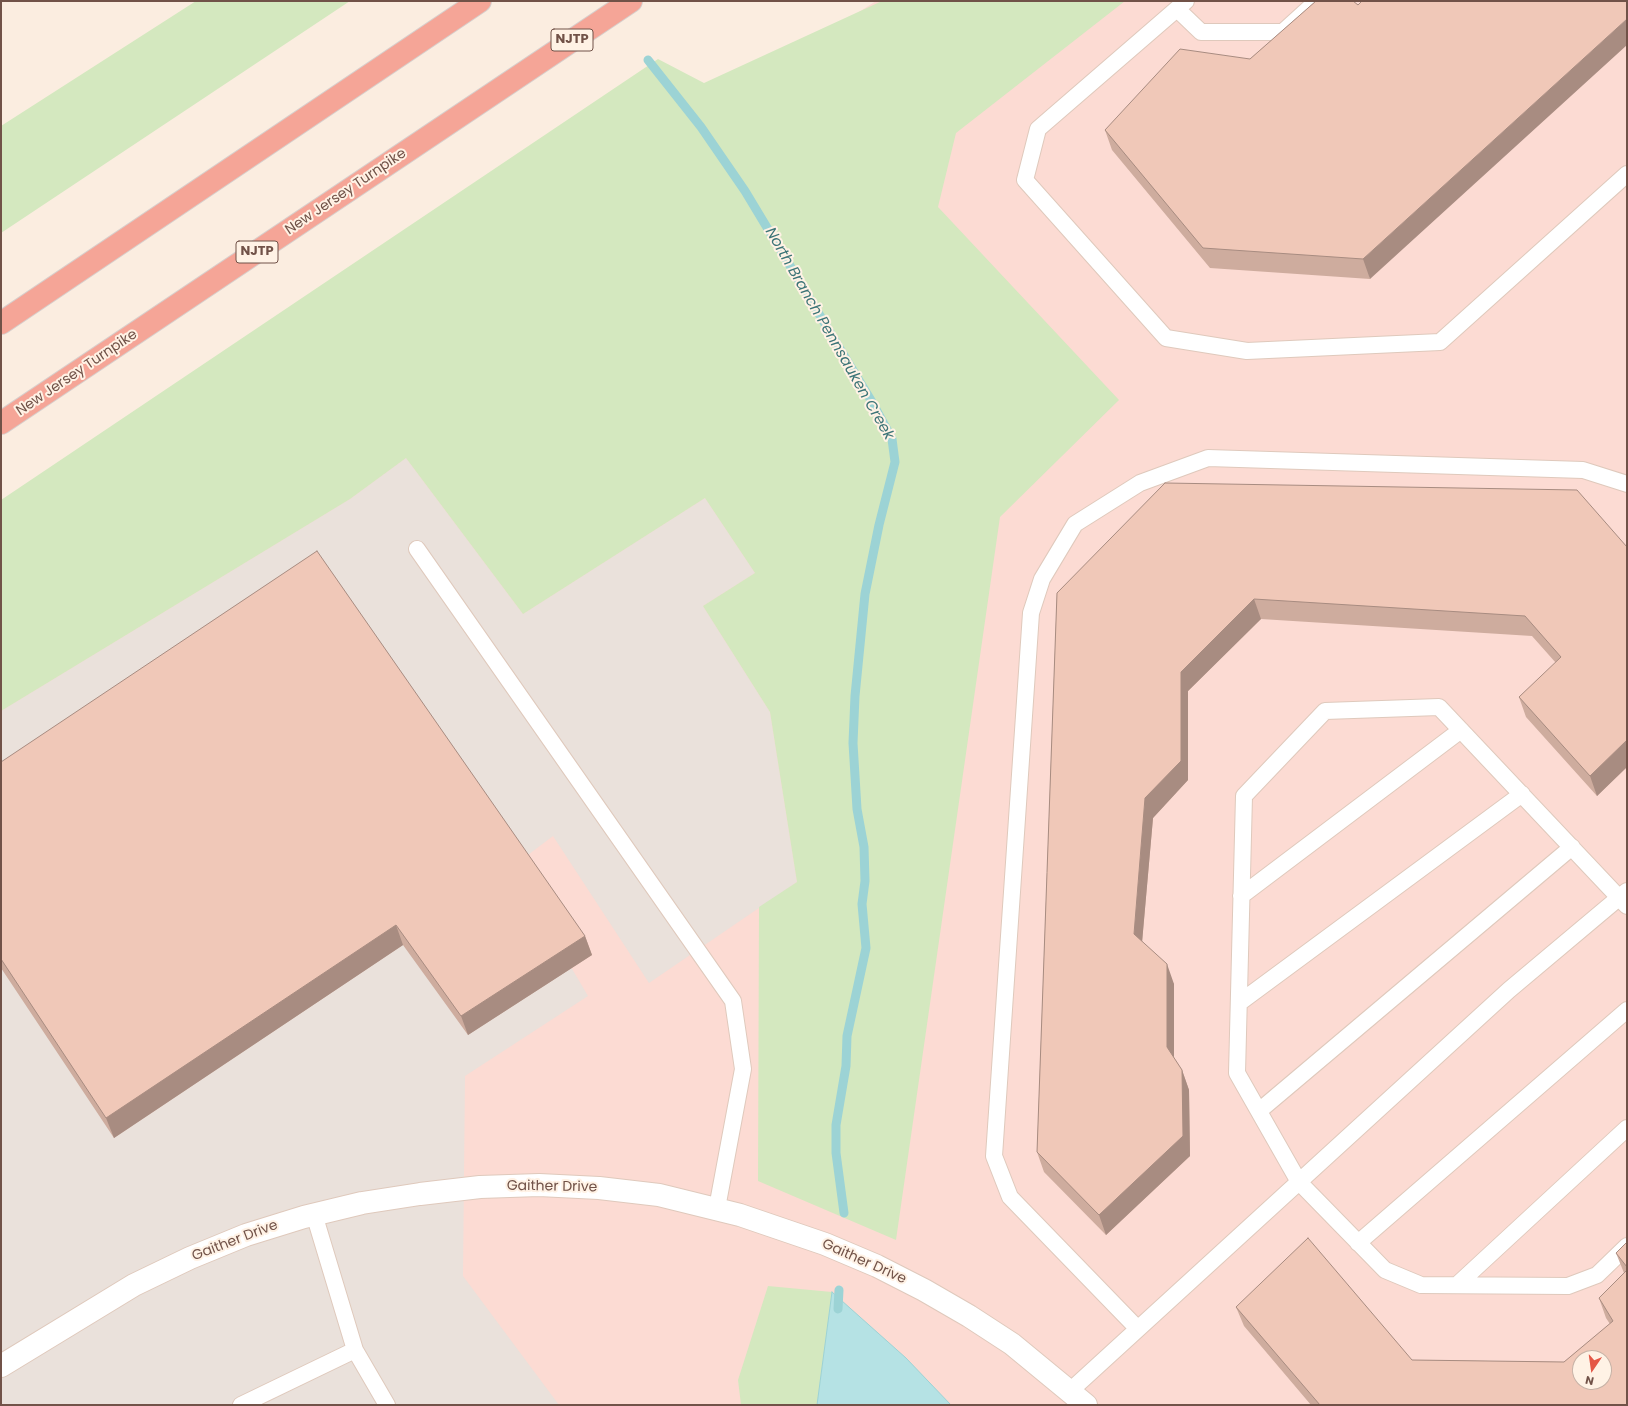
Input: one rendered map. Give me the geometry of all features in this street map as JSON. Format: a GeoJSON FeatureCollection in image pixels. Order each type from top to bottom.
{"type":"FeatureCollection","features":[{"type":"Feature","properties":{"kind":"highway"},"geometry":{"type":"LineString","coordinates":[[1,323],[480,1]]}},
{"type":"Feature","properties":{"kind":"highway","name":"New Jersey Turnpike"},"geometry":{"type":"LineString","coordinates":[[1,423],[631,1]]}},
{"type":"Feature","properties":{"kind":"street","name":"Gaither Drive"},"geometry":{"type":"LineString","coordinates":[[1,1366],[134,1285],[190,1258],[246,1235],[314,1214],[362,1203],[480,1187],[539,1185],[599,1188],[659,1195],[717,1208],[825,1244],[877,1266],[924,1290],[969,1316],[1012,1344],[1086,1405]]}},
{"type":"Feature","properties":{"kind":"lane"},"geometry":{"type":"LineString","coordinates":[[1316,1],[1283,32],[1201,32],[1182,5],[1038,129],[1024,180],[1166,338],[1247,351],[1440,342],[1627,174]]}},
{"type":"Feature","properties":{"kind":"lane"},"geometry":{"type":"LineString","coordinates":[[1138,1329],[1010,1197],[994,1156],[1031,613],[1042,579],[1075,524],[1140,483],[1208,458],[1583,470],[1627,484]]}},
{"type":"Feature","properties":{"kind":"lane"},"geometry":{"type":"LineString","coordinates":[[417,549],[733,1002],[743,1069],[717,1208]]}},
{"type":"Feature","properties":{"kind":"lane"},"geometry":{"type":"LineString","coordinates":[[1070,1391],[1299,1182],[1510,990],[1624,898],[1572,848],[1439,707],[1325,711],[1244,796],[1237,1073],[1299,1182],[1385,1270],[1421,1285],[1568,1286],[1597,1275],[1627,1246]]}},
{"type":"Feature","properties":{"kind":"lane"},"geometry":{"type":"LineString","coordinates":[[1241,896],[1461,730]]}},
{"type":"Feature","properties":{"kind":"lane"},"geometry":{"type":"LineString","coordinates":[[1239,1003],[1522,794]]}},
{"type":"Feature","properties":{"kind":"lane"},"geometry":{"type":"LineString","coordinates":[[1259,1111],[1572,848]]}},
{"type":"Feature","properties":{"kind":"lane"},"geometry":{"type":"LineString","coordinates":[[1358,1243],[1627,1010]]}},
{"type":"Feature","properties":{"kind":"lane"},"geometry":{"type":"LineString","coordinates":[[1458,1285],[1627,1128]]}},
{"type":"Feature","properties":{"kind":"lane"},"geometry":{"type":"LineString","coordinates":[[314,1214],[355,1350],[387,1405]]}},
{"type":"Feature","properties":{"kind":"lane"},"geometry":{"type":"LineString","coordinates":[[241,1405],[355,1350]]}},
{"type":"Feature","properties":{"kind":"shaded area"},"geometry":{"type":"Polygon","coordinates":[[[876,1],[1627,1],[1627,1405],[1,1405],[1,570],[238,412],[876,1]]]}},
{"type":"Feature","properties":{"kind":"shaded area"},"geometry":{"type":"Polygon","coordinates":[[[406,458],[523,614],[705,498],[755,573],[703,606],[770,712],[797,882],[649,983],[553,836],[512,867],[588,996],[465,1076],[463,1276],[559,1405],[1,1405],[1,711],[350,499],[406,458]]]}},
{"type":"Feature","properties":{"kind":"green space"},"geometry":{"type":"Polygon","coordinates":[[[196,1],[350,1],[1,233],[1,126],[196,1]]]}},
{"type":"Feature","properties":{"kind":"green space"},"geometry":{"type":"Polygon","coordinates":[[[882,1],[1125,1],[956,133],[938,207],[1119,400],[1000,517],[896,1240],[758,1181],[759,907],[797,882],[770,712],[703,606],[755,573],[705,498],[523,614],[406,458],[350,499],[1,711],[1,500],[658,59],[704,83],[882,1]]]}},
{"type":"Feature","properties":{"kind":"green space"},"geometry":{"type":"Polygon","coordinates":[[[768,1286],[832,1292],[817,1405],[741,1405],[738,1380],[768,1286]]]}},
{"type":"Feature","properties":{"kind":"water"},"geometry":{"type":"Polygon","coordinates":[[[832,1292],[906,1358],[951,1405],[817,1405],[832,1292]]]}},
{"type":"Feature","properties":{"kind":"building"},"geometry":{"type":"Polygon","coordinates":[[[1316,1],[1353,1],[1358,5],[1362,1],[1627,1],[1627,19],[1363,259],[1203,248],[1105,130],[1180,49],[1250,59],[1316,1]]]}},
{"type":"Feature","properties":{"kind":"building"},"geometry":{"type":"Polygon","coordinates":[[[1165,483],[1577,490],[1627,547],[1627,740],[1590,776],[1519,697],[1561,657],[1525,616],[1254,599],[1181,672],[1181,761],[1145,798],[1134,934],[1167,964],[1167,1047],[1182,1070],[1183,1136],[1099,1215],[1037,1152],[1057,593],[1165,483]]]}},
{"type":"Feature","properties":{"kind":"building"},"geometry":{"type":"Polygon","coordinates":[[[317,551],[585,936],[461,1016],[396,925],[106,1118],[1,959],[1,762],[317,551]]]}},
{"type":"Feature","properties":{"kind":"building"},"geometry":{"type":"Polygon","coordinates":[[[1308,1238],[1412,1360],[1564,1362],[1572,1355],[1572,1390],[1612,1390],[1612,1350],[1578,1350],[1613,1321],[1599,1298],[1627,1270],[1627,1405],[1320,1405],[1236,1307],[1308,1238]]]}},
{"type":"Feature","properties":{"kind":"building"},"geometry":{"type":"Polygon","coordinates":[[[1627,1242],[1627,1267],[1616,1253],[1627,1242]]]}},
{"type":"Feature","properties":{"kind":"waterway","name":"North Branch Pennsauken Creek"},"geometry":{"type":"LineString","coordinates":[[648,60],[701,127],[745,191],[872,402],[892,439],[895,462],[879,525],[865,594],[855,696],[853,743],[857,809],[864,847],[865,881],[862,904],[866,948],[847,1036],[846,1066],[836,1125],[836,1153],[844,1213]]}},
{"type":"Feature","properties":{"kind":"waterway","name":"North Branch Pennsauken Creek"},"geometry":{"type":"LineString","coordinates":[[838,1309],[839,1290]]}}]}
